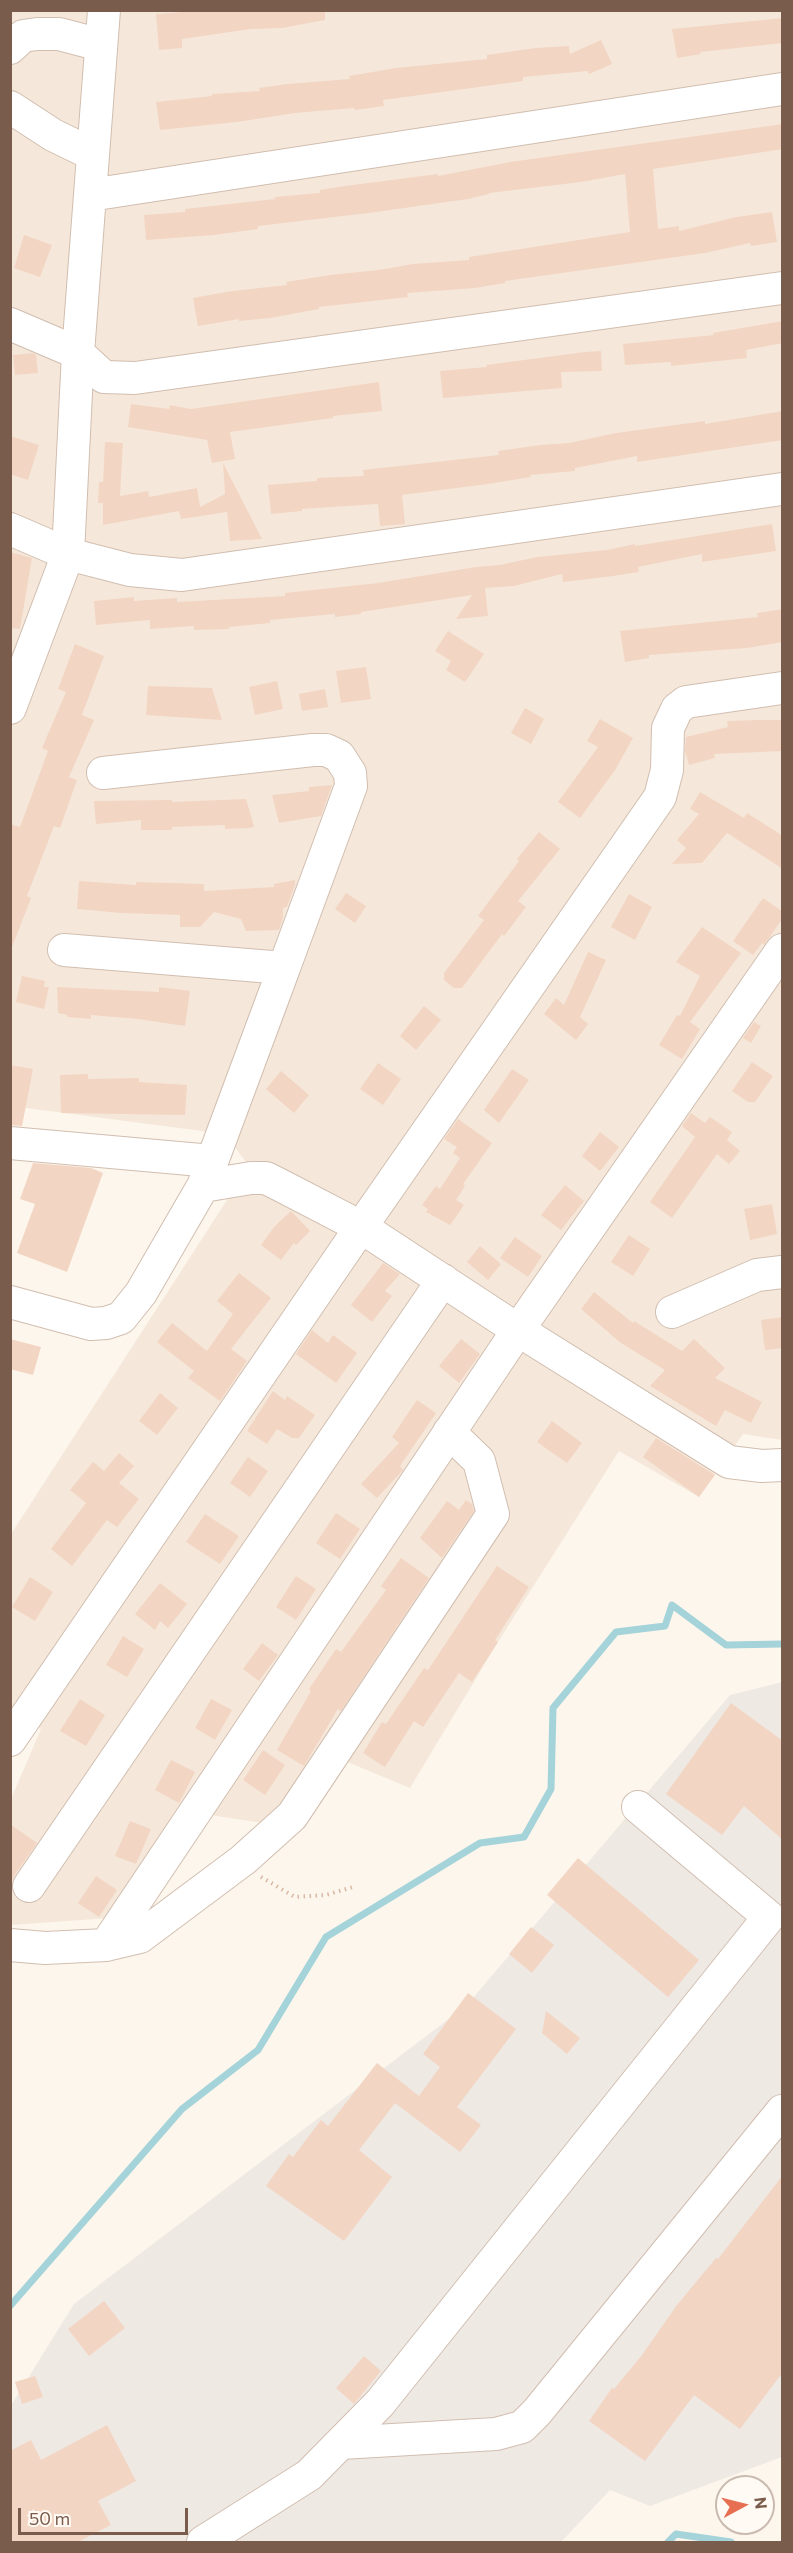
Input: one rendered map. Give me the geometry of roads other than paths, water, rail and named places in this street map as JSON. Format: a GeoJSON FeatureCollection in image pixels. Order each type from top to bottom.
{"type":"FeatureCollection","features":[{"type":"Feature","properties":{"kind":"street"},"geometry":{"type":"LineString","coordinates":[[10,708],[68,554],[78,354],[104,10]]}},
{"type":"Feature","properties":{"kind":"street"},"geometry":{"type":"LineString","coordinates":[[10,48],[23,36],[37,34],[59,34],[101,45]]}},
{"type":"Feature","properties":{"kind":"street"},"geometry":{"type":"LineString","coordinates":[[90,195],[783,89]]}},
{"type":"Feature","properties":{"kind":"street"},"geometry":{"type":"LineString","coordinates":[[10,107],[53,135],[92,154]]}},
{"type":"Feature","properties":{"kind":"street"},"geometry":{"type":"LineString","coordinates":[[10,324],[78,354],[104,377],[135,378],[783,288]]}},
{"type":"Feature","properties":{"kind":"street"},"geometry":{"type":"LineString","coordinates":[[10,529],[68,554],[130,570],[182,575],[783,489]]}},
{"type":"Feature","properties":{"kind":"street"},"geometry":{"type":"LineString","coordinates":[[10,1740],[361,1227],[660,797],[667,770],[668,729],[676,709],[686,702],[783,688]]}},
{"type":"Feature","properties":{"kind":"street"},"geometry":{"type":"LineString","coordinates":[[10,1302],[91,1324],[106,1323],[121,1318],[141,1293],[208,1173],[351,786],[350,773],[339,756],[326,750],[103,773]]}},
{"type":"Feature","properties":{"kind":"street"},"geometry":{"type":"LineString","coordinates":[[64,950],[284,968]]}},
{"type":"Feature","properties":{"kind":"street"},"geometry":{"type":"LineString","coordinates":[[106,1945],[518,1330],[783,950]]}},
{"type":"Feature","properties":{"kind":"street"},"geometry":{"type":"LineString","coordinates":[[10,1143],[208,1173],[266,1178],[361,1227],[518,1330],[729,1462],[762,1466],[783,1465]]}},
{"type":"Feature","properties":{"kind":"street"},"geometry":{"type":"LineString","coordinates":[[672,1311],[757,1275],[783,1272]]}},
{"type":"Feature","properties":{"kind":"street"},"geometry":{"type":"LineString","coordinates":[[29,1886],[443,1280]]}},
{"type":"Feature","properties":{"kind":"street"},"geometry":{"type":"LineString","coordinates":[[10,1945],[45,1948],[106,1945],[140,1936],[243,1860],[292,1816],[493,1514],[479,1461],[449,1432]]}},
{"type":"Feature","properties":{"kind":"street"},"geometry":{"type":"LineString","coordinates":[[203,2542],[309,2475],[380,2403],[776,1922],[638,1807]]}},
{"type":"Feature","properties":{"kind":"street"},"geometry":{"type":"LineString","coordinates":[[341,2443],[496,2434],[522,2427],[537,2412],[783,2111]]}},
{"type":"Feature","properties":{"kind":"waterway"},"geometry":{"type":"LineString","coordinates":[[10,2306],[182,2109],[258,2050],[326,1937],[480,1843],[524,1837],[551,1789],[553,1708],[616,1632],[665,1626],[672,1605],[726,1645],[782,1644]]}},
{"type":"Feature","properties":{"kind":"waterway"},"geometry":{"type":"LineString","coordinates":[[668,2542],[676,2534],[731,2542]]}}]}
